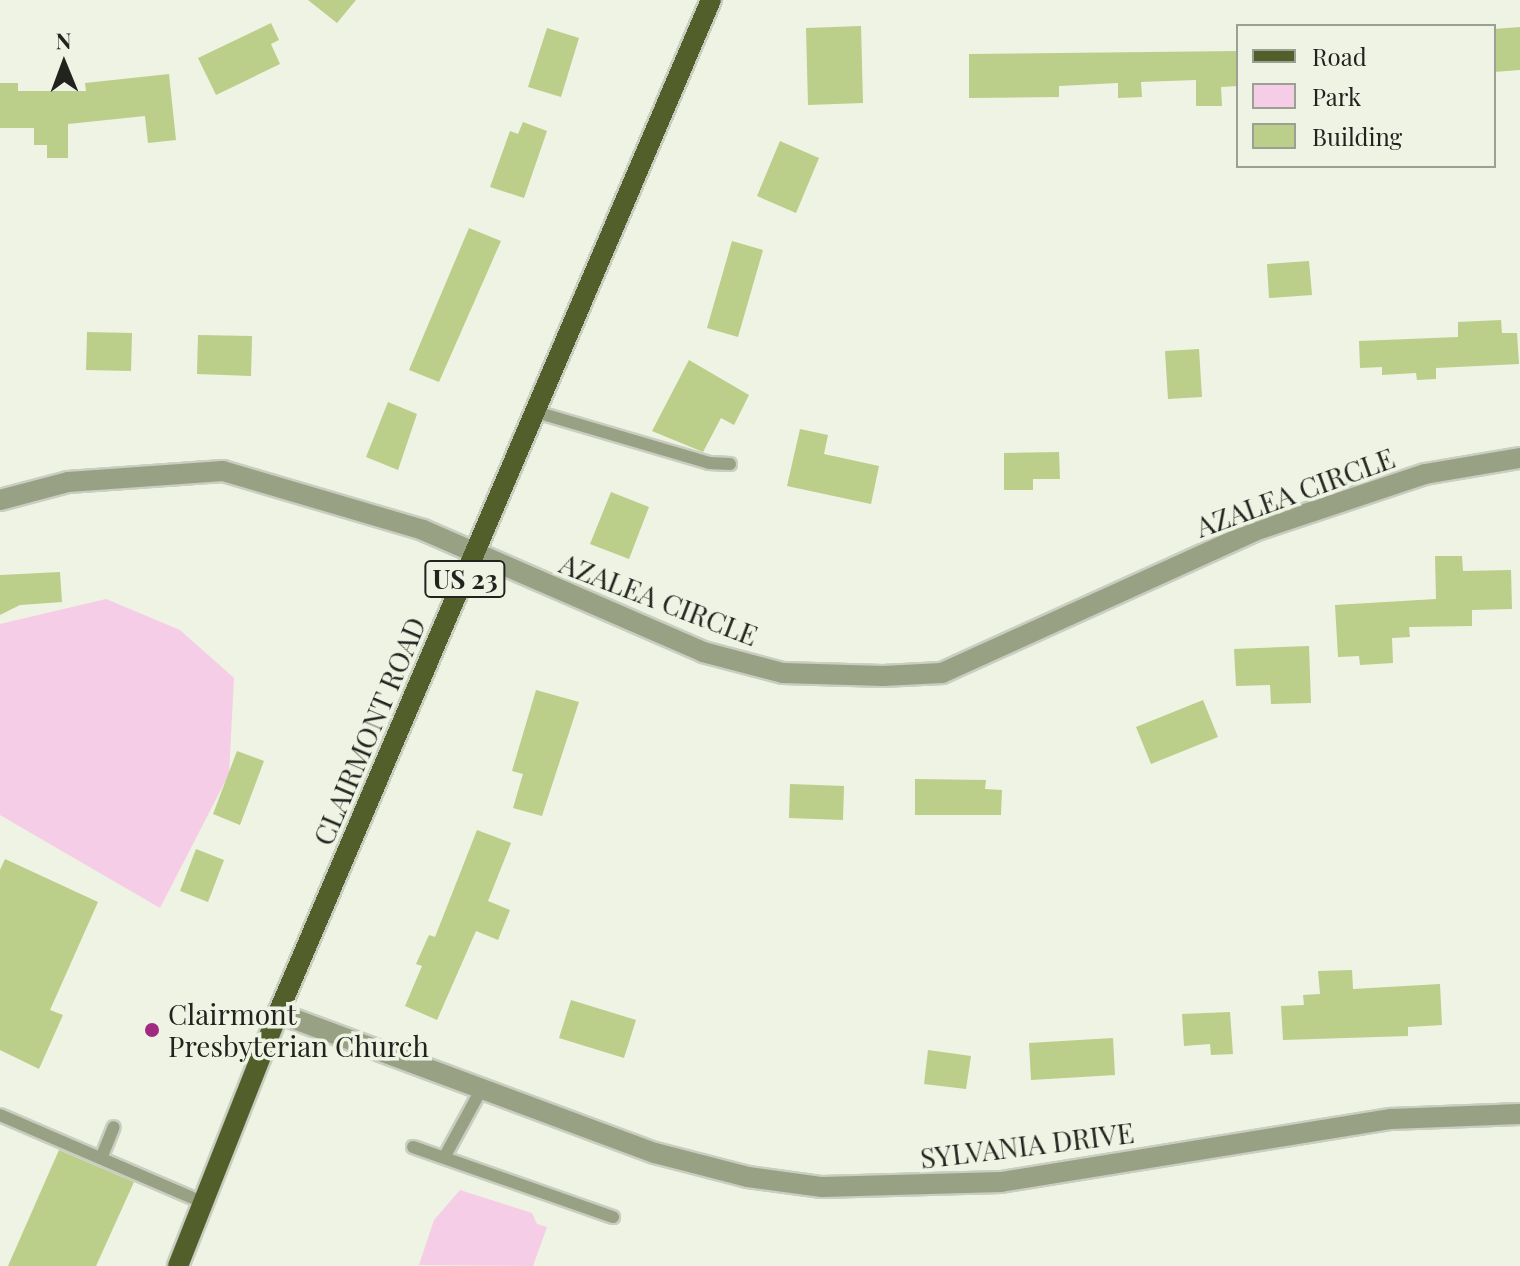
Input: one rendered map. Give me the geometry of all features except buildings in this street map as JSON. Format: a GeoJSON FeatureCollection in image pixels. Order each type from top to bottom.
{"type":"FeatureCollection","features":[{"type":"Feature","properties":{"kind":"main road","name":"CLAIRMONT ROAD"},"geometry":{"type":"LineString","coordinates":[[178,1266],[278,1013],[711,0]]}},
{"type":"Feature","properties":{"kind":"street","name":"AZALEA CIRCLE"},"geometry":{"type":"LineString","coordinates":[[0,500],[68,482],[223,471],[423,530],[475,556],[703,652],[783,673],[942,673],[1260,529],[1425,474],[1520,458]]}},
{"type":"Feature","properties":{"kind":"street","name":"SYLVANIA DRIVE"},"geometry":{"type":"LineString","coordinates":[[278,1013],[655,1153],[748,1177],[822,1187],[1001,1182],[1391,1119],[1520,1114]]}},
{"type":"Feature","properties":{"kind":"lane"},"geometry":{"type":"LineString","coordinates":[[536,412],[709,463],[730,464]]}},
{"type":"Feature","properties":{"kind":"lane"},"geometry":{"type":"LineString","coordinates":[[445,1156],[482,1088]]}},
{"type":"Feature","properties":{"kind":"lane"},"geometry":{"type":"LineString","coordinates":[[0,1115],[102,1156],[202,1202]]}},
{"type":"Feature","properties":{"kind":"lane"},"geometry":{"type":"LineString","coordinates":[[102,1156],[114,1127]]}},
{"type":"Feature","properties":{"kind":"lane"},"geometry":{"type":"LineString","coordinates":[[413,1147],[613,1217]]}},
{"type":"Feature","properties":{"kind":"green space"},"geometry":{"type":"Polygon","coordinates":[[[106,599],[180,630],[234,678],[229,774],[160,908],[0,815],[0,624],[106,599]]]}},
{"type":"Feature","properties":{"kind":"green space"},"geometry":{"type":"Polygon","coordinates":[[[460,1190],[532,1213],[537,1224],[547,1227],[533,1266],[419,1265],[434,1220],[460,1190]]]}},
{"type":"Feature","properties":{"kind":"place","name":"Clairmont Presbyterian Church"},"geometry":{"type":"Point","coordinates":[152,1030]}}]}
